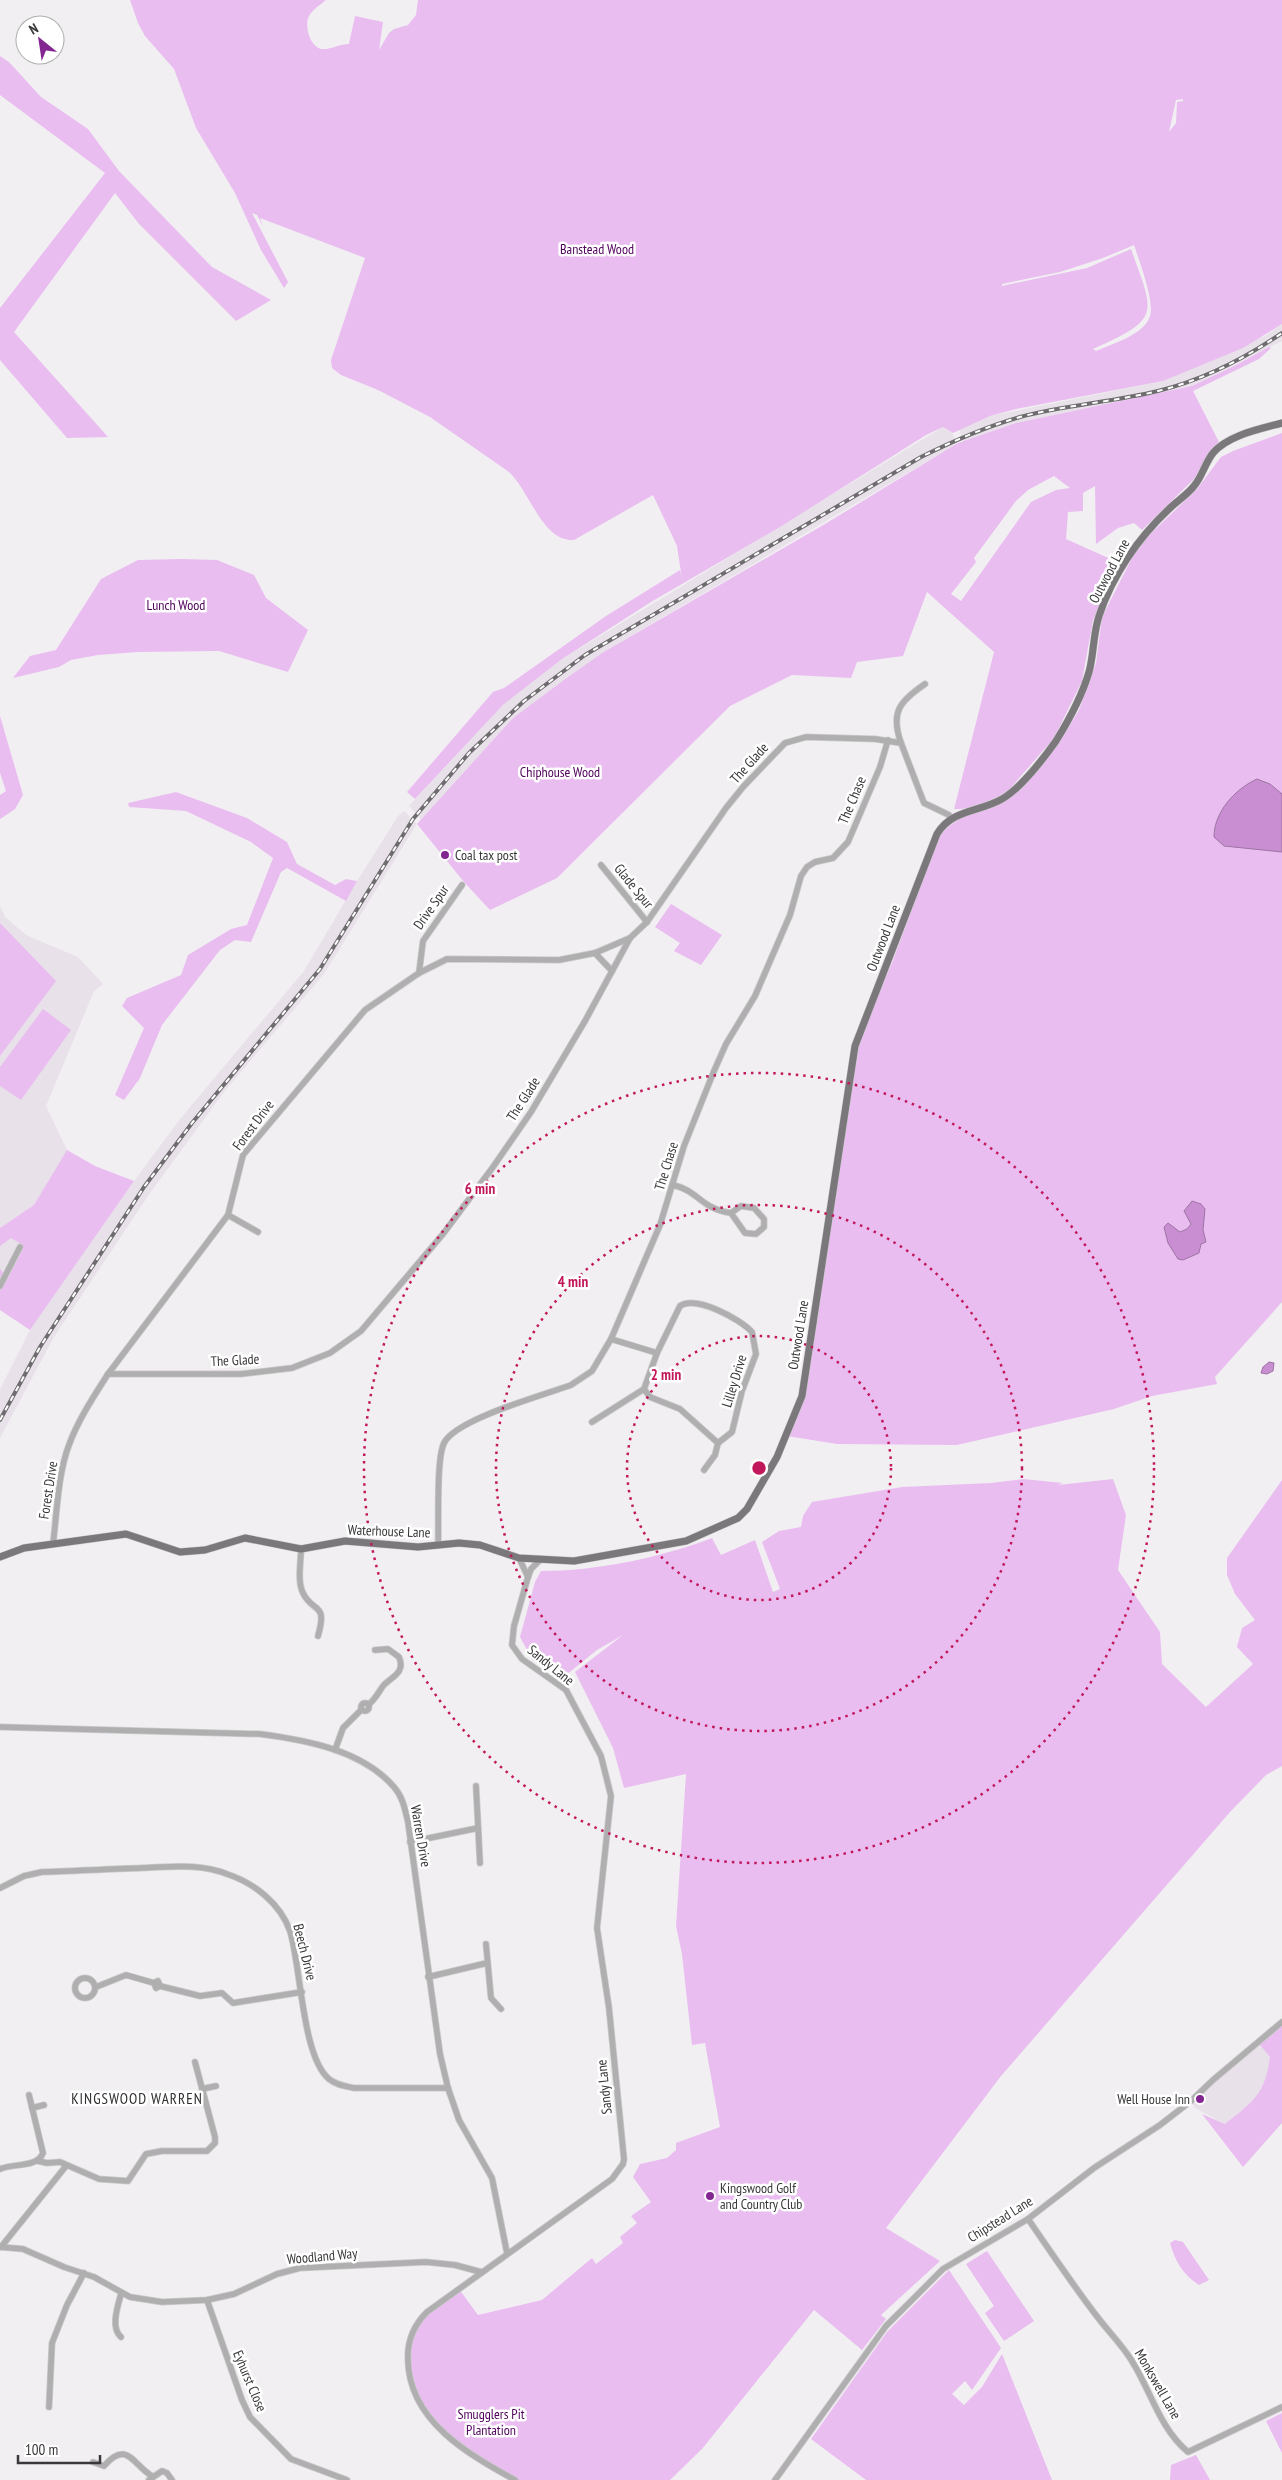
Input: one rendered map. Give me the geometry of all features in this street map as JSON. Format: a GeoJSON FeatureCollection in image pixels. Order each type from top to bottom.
{"type":"FeatureCollection","features":[{"type":"Feature","properties":{"kind":"main road","name":"Outwood Lane"},"geometry":{"type":"LineString","coordinates":[[664,1546],[704,1534],[734,1521],[744,1514],[777,1458],[798,1410],[821,1280],[855,1046],[937,834],[952,819],[962,813],[993,804],[1009,795],[1056,741],[1075,708],[1089,673],[1099,617],[1119,574],[1137,543],[1168,509],[1195,486],[1209,460],[1221,446],[1236,438],[1282,423]]}},
{"type":"Feature","properties":{"kind":"main road","name":"Waterhouse Lane"},"geometry":{"type":"LineString","coordinates":[[0,1557],[24,1548],[126,1534],[180,1552],[205,1550],[245,1538],[300,1549],[345,1541],[387,1546],[470,1544],[519,1558],[539,1560],[595,1559],[664,1546]]}},
{"type":"Feature","properties":{"kind":"street"},"geometry":{"type":"LineString","coordinates":[[925,684],[905,699],[896,717],[896,728],[924,802],[949,815],[952,819]]}},
{"type":"Feature","properties":{"kind":"street","name":"The Glade"},"geometry":{"type":"LineString","coordinates":[[108,1374],[241,1374],[292,1368],[330,1353],[361,1332],[443,1234],[531,1112],[586,1022],[630,938],[647,922],[726,808],[743,787],[785,743],[806,737],[888,740],[901,743]]}},
{"type":"Feature","properties":{"kind":"street","name":"The Chase"},"geometry":{"type":"LineString","coordinates":[[438,1545],[441,1454],[450,1434],[468,1422],[578,1382],[597,1364],[611,1339],[660,1225],[684,1146],[714,1071],[726,1044],[755,996],[790,915],[801,876],[807,867],[815,862],[833,858],[848,842],[880,767],[888,740]]}},
{"type":"Feature","properties":{"kind":"street","name":"Glade Spur"},"geometry":{"type":"LineString","coordinates":[[602,865],[647,922]]}},
{"type":"Feature","properties":{"kind":"street","name":"Drive Spur"},"geometry":{"type":"LineString","coordinates":[[419,973],[423,941],[462,885]]}},
{"type":"Feature","properties":{"kind":"street","name":"Forest Drive"},"geometry":{"type":"LineString","coordinates":[[53,1544],[60,1487],[68,1445],[108,1374],[228,1215],[243,1155],[258,1134],[365,1010],[419,973],[447,959],[559,960],[595,953],[630,938]]}},
{"type":"Feature","properties":{"kind":"street"},"geometry":{"type":"LineString","coordinates":[[595,953],[612,971]]}},
{"type":"Feature","properties":{"kind":"street"},"geometry":{"type":"LineString","coordinates":[[673,1185],[692,1193],[708,1208],[731,1214],[745,1233],[756,1234],[764,1227],[762,1216],[750,1206],[742,1206],[731,1214]]}},
{"type":"Feature","properties":{"kind":"street"},"geometry":{"type":"LineString","coordinates":[[228,1215],[258,1232]]}},
{"type":"Feature","properties":{"kind":"street"},"geometry":{"type":"LineString","coordinates":[[0,1286],[20,1248]]}},
{"type":"Feature","properties":{"kind":"street","name":"Lilley Drive"},"geometry":{"type":"LineString","coordinates":[[644,1389],[676,1310],[684,1303],[694,1303],[731,1316],[752,1332],[756,1354],[742,1391],[734,1426],[729,1435],[718,1443],[715,1454],[704,1470]]}},
{"type":"Feature","properties":{"kind":"street"},"geometry":{"type":"LineString","coordinates":[[611,1339],[657,1353]]}},
{"type":"Feature","properties":{"kind":"street"},"geometry":{"type":"LineString","coordinates":[[592,1422],[644,1389],[650,1397],[680,1409],[718,1443]]}},
{"type":"Feature","properties":{"kind":"street"},"geometry":{"type":"LineString","coordinates":[[300,1549],[301,1588],[305,1596],[317,1606],[322,1616],[318,1636]]}},
{"type":"Feature","properties":{"kind":"street"},"geometry":{"type":"LineString","coordinates":[[519,1558],[528,1577]]}},
{"type":"Feature","properties":{"kind":"street","name":"Sandy Lane"},"geometry":{"type":"LineString","coordinates":[[515,2480],[462,2448],[428,2416],[412,2392],[407,2348],[417,2323],[427,2312],[612,2179],[623,2164],[624,2153],[609,2008],[597,1928],[611,1796],[601,1756],[566,1690],[522,1659],[512,1644],[514,1626],[528,1577],[531,1569],[539,1560]]}},
{"type":"Feature","properties":{"kind":"street"},"geometry":{"type":"LineString","coordinates":[[336,1750],[343,1728],[361,1710],[367,1711],[368,1705],[385,1684],[397,1676],[400,1666],[399,1657],[392,1651],[375,1650]]}},
{"type":"Feature","properties":{"kind":"street","name":"Warren Drive"},"geometry":{"type":"LineString","coordinates":[[0,1727],[260,1734],[307,1741],[336,1750],[365,1765],[395,1788],[404,1803],[433,2018],[448,2088],[463,2127],[485,2162],[492,2178],[507,2253]]}},
{"type":"Feature","properties":{"kind":"street"},"geometry":{"type":"LineString","coordinates":[[476,1786],[480,1863]]}},
{"type":"Feature","properties":{"kind":"street"},"geometry":{"type":"LineString","coordinates":[[410,1842],[478,1828]]}},
{"type":"Feature","properties":{"kind":"street","name":"Beech Drive"},"geometry":{"type":"LineString","coordinates":[[0,1888],[24,1876],[42,1872],[191,1867],[226,1873],[244,1881],[265,1895],[285,1921],[290,1931],[312,2048],[321,2070],[329,2079],[340,2085],[354,2088],[448,2088]]}},
{"type":"Feature","properties":{"kind":"street"},"geometry":{"type":"LineString","coordinates":[[486,1944],[491,1998],[501,2009]]}},
{"type":"Feature","properties":{"kind":"street"},"geometry":{"type":"LineString","coordinates":[[428,1977],[487,1964]]}},
{"type":"Feature","properties":{"kind":"street"},"geometry":{"type":"LineString","coordinates":[[96,1987],[126,1975],[200,1996],[222,1994],[233,2003],[302,1992]]}},
{"type":"Feature","properties":{"kind":"street","name":"Chipstead Lane"},"geometry":{"type":"LineString","coordinates":[[775,2480],[886,2326],[943,2269],[1028,2219],[1094,2168],[1160,2126],[1282,2022]]}},
{"type":"Feature","properties":{"kind":"street"},"geometry":{"type":"LineString","coordinates":[[0,2169],[11,2165],[28,2164],[38,2161],[47,2163],[60,2162],[99,2179],[128,2181],[141,2159],[155,2151],[206,2152],[214,2143],[215,2137],[195,2062]]}},
{"type":"Feature","properties":{"kind":"street"},"geometry":{"type":"LineString","coordinates":[[202,2089],[216,2086]]}},
{"type":"Feature","properties":{"kind":"street"},"geometry":{"type":"LineString","coordinates":[[30,2095],[43,2148],[38,2161]]}},
{"type":"Feature","properties":{"kind":"street"},"geometry":{"type":"LineString","coordinates":[[32,2108],[44,2105]]}},
{"type":"Feature","properties":{"kind":"street"},"geometry":{"type":"LineString","coordinates":[[0,2247],[66,2166]]}},
{"type":"Feature","properties":{"kind":"street","name":"Monkswell Lane"},"geometry":{"type":"LineString","coordinates":[[1028,2219],[1098,2318],[1129,2357],[1144,2381],[1162,2419],[1180,2446],[1188,2452],[1282,2407]]}},
{"type":"Feature","properties":{"kind":"street","name":"Woodland Way"},"geometry":{"type":"LineString","coordinates":[[0,2247],[22,2249],[64,2268],[84,2273],[99,2279],[121,2294],[162,2302],[207,2300],[234,2294],[277,2274],[300,2268],[426,2262],[455,2265],[481,2272]]}},
{"type":"Feature","properties":{"kind":"street"},"geometry":{"type":"LineString","coordinates":[[49,2407],[52,2343],[67,2305],[84,2273]]}},
{"type":"Feature","properties":{"kind":"street"},"geometry":{"type":"LineString","coordinates":[[121,2294],[116,2325],[117,2334],[121,2337]]}},
{"type":"Feature","properties":{"kind":"street","name":"Eyhurst Close"},"geometry":{"type":"LineString","coordinates":[[207,2300],[242,2400],[250,2417],[291,2459],[347,2480]]}},
{"type":"Feature","properties":{"kind":"street"},"geometry":{"type":"LineString","coordinates":[[93,2462],[104,2466],[113,2457],[130,2456],[151,2478],[164,2472],[172,2480]]}},
{"type":"Feature","properties":{"kind":"shaded area"},"geometry":{"type":"Polygon","coordinates":[[[1282,324],[1282,341],[1192,386],[1016,423],[963,442],[959,428],[990,416],[1163,381],[1265,336],[1282,324]]]}},
{"type":"Feature","properties":{"kind":"shaded area"},"geometry":{"type":"Polygon","coordinates":[[[943,427],[952,433],[957,444],[602,653],[513,718],[421,820],[409,806],[503,705],[562,659],[943,427]]]}},
{"type":"Feature","properties":{"kind":"shaded area"},"geometry":{"type":"Polygon","coordinates":[[[1257,779],[1270,784],[1282,794],[1282,852],[1224,846],[1214,837],[1218,819],[1227,802],[1241,789],[1257,779]]]}},
{"type":"Feature","properties":{"kind":"shaded area"},"geometry":{"type":"Polygon","coordinates":[[[404,811],[417,824],[324,974],[224,1092],[150,1193],[54,1337],[0,1438],[0,1389],[30,1330],[134,1181],[180,1119],[304,971],[357,881],[398,816],[404,811]]]}},
{"type":"Feature","properties":{"kind":"shaded area"},"geometry":{"type":"Polygon","coordinates":[[[0,906],[5,917],[26,935],[78,957],[103,984],[94,991],[46,1106],[67,1150],[25,1247],[0,1291],[0,906]]]}},
{"type":"Feature","properties":{"kind":"shaded area"},"geometry":{"type":"Polygon","coordinates":[[[1192,1201],[1201,1204],[1205,1209],[1203,1230],[1206,1242],[1201,1244],[1199,1253],[1183,1260],[1178,1259],[1168,1243],[1164,1227],[1168,1223],[1180,1232],[1187,1229],[1191,1224],[1184,1211],[1192,1201]]]}},
{"type":"Feature","properties":{"kind":"shaded area"},"geometry":{"type":"Polygon","coordinates":[[[1269,1362],[1274,1363],[1273,1371],[1267,1374],[1261,1373],[1263,1367],[1269,1362]]]}},
{"type":"Feature","properties":{"kind":"shaded area"},"geometry":{"type":"Polygon","coordinates":[[[1259,2044],[1270,2057],[1267,2077],[1255,2101],[1225,2124],[1195,2108],[1191,2101],[1259,2044]]]}},
{"type":"Feature","properties":{"kind":"green space","name":"Banstead Wood"},"geometry":{"type":"Polygon","coordinates":[[[130,0],[326,0],[312,11],[309,16],[307,25],[309,36],[314,44],[325,49],[349,44],[355,16],[383,22],[379,50],[389,33],[394,29],[408,25],[416,15],[418,0],[1282,0],[1282,324],[1243,348],[1163,381],[1016,409],[990,416],[953,433],[943,427],[926,435],[780,527],[651,602],[562,659],[503,705],[415,799],[407,792],[493,692],[504,688],[606,616],[680,570],[682,579],[677,546],[653,495],[574,540],[563,538],[553,533],[537,514],[517,480],[509,472],[430,417],[378,390],[341,375],[332,368],[331,360],[365,258],[260,218],[263,226],[257,215],[252,213],[288,282],[284,288],[261,250],[235,193],[196,128],[174,69],[145,36],[130,0]],[[1183,99],[1176,100],[1169,132],[1176,123],[1177,102],[1183,101],[1183,99]],[[1134,245],[1103,258],[1060,272],[1002,284],[1002,286],[1087,268],[1131,249],[1145,289],[1146,313],[1141,321],[1131,330],[1093,349],[1096,351],[1134,334],[1147,323],[1150,316],[1148,292],[1134,245]]]}},
{"type":"Feature","properties":{"kind":"green space"},"geometry":{"type":"Polygon","coordinates":[[[0,56],[9,62],[41,97],[88,129],[119,171],[212,267],[271,300],[236,321],[139,224],[115,193],[14,332],[108,437],[67,438],[0,360],[0,308],[105,173],[0,95],[0,56]]]}},
{"type":"Feature","properties":{"kind":"green space","name":"Chiphouse Wood"},"geometry":{"type":"Polygon","coordinates":[[[1269,347],[1271,348],[1259,359],[1193,391],[1220,444],[1209,453],[1194,479],[1142,530],[1134,523],[1118,528],[1096,544],[1095,486],[1083,493],[1083,511],[1068,512],[1066,539],[1115,561],[1122,559],[1093,620],[1082,681],[1054,738],[1008,791],[975,806],[954,809],[994,652],[927,592],[903,656],[857,662],[851,678],[792,675],[730,706],[557,878],[490,910],[464,882],[417,824],[513,718],[602,653],[825,524],[958,443],[1016,423],[1192,386],[1269,347]],[[1054,476],[1028,490],[1016,501],[974,558],[976,562],[951,594],[961,601],[1031,502],[1056,490],[1070,488],[1054,476]]]}},
{"type":"Feature","properties":{"kind":"green space"},"geometry":{"type":"Polygon","coordinates":[[[1282,433],[1282,1302],[1215,1377],[1217,1384],[1152,1396],[1114,1409],[957,1445],[837,1444],[787,1436],[798,1410],[855,1046],[892,963],[939,836],[962,817],[993,806],[1047,758],[1061,740],[1079,710],[1096,663],[1102,617],[1138,546],[1197,489],[1221,457],[1282,433]]]}},
{"type":"Feature","properties":{"kind":"green space","name":"Lunch Wood"},"geometry":{"type":"Polygon","coordinates":[[[138,560],[217,560],[254,575],[266,598],[308,630],[288,672],[219,651],[138,652],[98,655],[71,660],[59,667],[13,678],[30,656],[56,650],[101,579],[138,560]]]}},
{"type":"Feature","properties":{"kind":"green space"},"geometry":{"type":"Polygon","coordinates":[[[0,716],[23,795],[15,809],[0,819],[0,795],[6,791],[0,773],[0,716]]]}},
{"type":"Feature","properties":{"kind":"green space"},"geometry":{"type":"Polygon","coordinates":[[[176,792],[247,818],[287,842],[297,864],[335,885],[346,879],[357,881],[346,901],[287,868],[281,872],[251,942],[235,940],[220,950],[162,1025],[140,1078],[124,1100],[115,1095],[144,1028],[122,1006],[127,998],[181,975],[188,955],[231,929],[247,925],[273,858],[251,842],[186,811],[129,807],[128,803],[176,792]]]}},
{"type":"Feature","properties":{"kind":"green space"},"geometry":{"type":"Polygon","coordinates":[[[671,904],[722,935],[701,965],[674,951],[680,943],[655,927],[671,904]]]}},
{"type":"Feature","properties":{"kind":"green space"},"geometry":{"type":"Polygon","coordinates":[[[0,923],[56,981],[0,1056],[0,923]]]}},
{"type":"Feature","properties":{"kind":"green space"},"geometry":{"type":"Polygon","coordinates":[[[43,1009],[71,1030],[21,1100],[0,1086],[0,1067],[43,1009]]]}},
{"type":"Feature","properties":{"kind":"green space"},"geometry":{"type":"Polygon","coordinates":[[[67,1150],[95,1166],[134,1181],[30,1330],[0,1310],[0,1269],[8,1278],[23,1249],[21,1244],[11,1238],[0,1246],[0,1228],[34,1205],[67,1150]]]}},
{"type":"Feature","properties":{"kind":"green space","name":"Smugglers Pit Plantation"},"geometry":{"type":"Polygon","coordinates":[[[1023,1479],[1063,1483],[1058,1485],[1113,1479],[1126,1515],[1118,1570],[1160,1632],[1162,1664],[1206,1707],[1253,1664],[1237,1647],[1242,1628],[1255,1620],[1235,1594],[1227,1575],[1227,1558],[1282,1480],[1282,1766],[1266,1775],[1230,1812],[1001,2076],[886,2228],[940,2261],[881,2315],[886,2319],[862,2350],[814,2310],[702,2449],[670,2480],[516,2480],[462,2448],[427,2416],[408,2369],[412,2331],[417,2323],[459,2289],[478,2315],[542,2300],[592,2258],[596,2264],[623,2243],[620,2237],[637,2223],[631,2216],[651,2202],[633,2177],[640,2164],[667,2158],[676,2150],[676,2143],[720,2127],[705,2043],[692,2045],[682,1954],[676,1926],[686,1774],[624,1788],[613,1748],[575,1672],[623,1635],[597,1650],[566,1675],[533,1661],[520,1637],[535,1582],[541,1571],[584,1569],[628,1562],[671,1552],[712,1538],[721,1555],[755,1540],[773,1592],[780,1589],[762,1542],[779,1531],[801,1527],[803,1516],[812,1502],[902,1487],[991,1483],[1023,1479]]]}},
{"type":"Feature","properties":{"kind":"green space"},"geometry":{"type":"Polygon","coordinates":[[[1282,2026],[1282,2123],[1243,2167],[1202,2114],[1225,2124],[1251,2102],[1265,2080],[1270,2057],[1259,2044],[1282,2026]]]}},
{"type":"Feature","properties":{"kind":"green space"},"geometry":{"type":"Polygon","coordinates":[[[1175,2240],[1183,2242],[1209,2280],[1199,2285],[1184,2272],[1174,2256],[1170,2243],[1175,2240]]]}},
{"type":"Feature","properties":{"kind":"green space"},"geometry":{"type":"Polygon","coordinates":[[[987,2251],[1034,2321],[1004,2341],[985,2313],[994,2306],[966,2264],[987,2251]]]}},
{"type":"Feature","properties":{"kind":"green space"},"geometry":{"type":"Polygon","coordinates":[[[949,2270],[1001,2348],[972,2390],[965,2381],[952,2394],[964,2405],[982,2387],[1002,2354],[1052,2480],[866,2480],[811,2439],[887,2332],[949,2270]]]}},
{"type":"Feature","properties":{"kind":"green space"},"geometry":{"type":"Polygon","coordinates":[[[1282,2413],[1282,2453],[1266,2421],[1282,2413]]]}},
{"type":"Feature","properties":{"kind":"green space"},"geometry":{"type":"Polygon","coordinates":[[[1196,2455],[1210,2480],[1170,2480],[1171,2465],[1196,2455]]]}},
{"type":"Feature","properties":{"kind":"railway"},"geometry":{"type":"LineString","coordinates":[[0,1420],[40,1347],[144,1187],[192,1123],[320,969],[413,819],[469,753],[524,701],[585,655],[933,451],[982,430],[1020,417],[1054,409],[1141,395],[1191,381],[1223,368],[1282,333]]}},
{"type":"Feature","properties":{"kind":"place","name":"Coal tax post"},"geometry":{"type":"Point","coordinates":[445,855]}},
{"type":"Feature","properties":{"kind":"place","name":"Well House Inn"},"geometry":{"type":"Point","coordinates":[1200,2099]}},
{"type":"Feature","properties":{"kind":"place","name":"Kingswood Golf and Country Club"},"geometry":{"type":"Point","coordinates":[710,2196]}},
{"type":"Feature","properties":{"kind":"district","name":"KINGSWOOD WARREN"},"geometry":{"type":"Point","coordinates":[137,2098]}}]}
